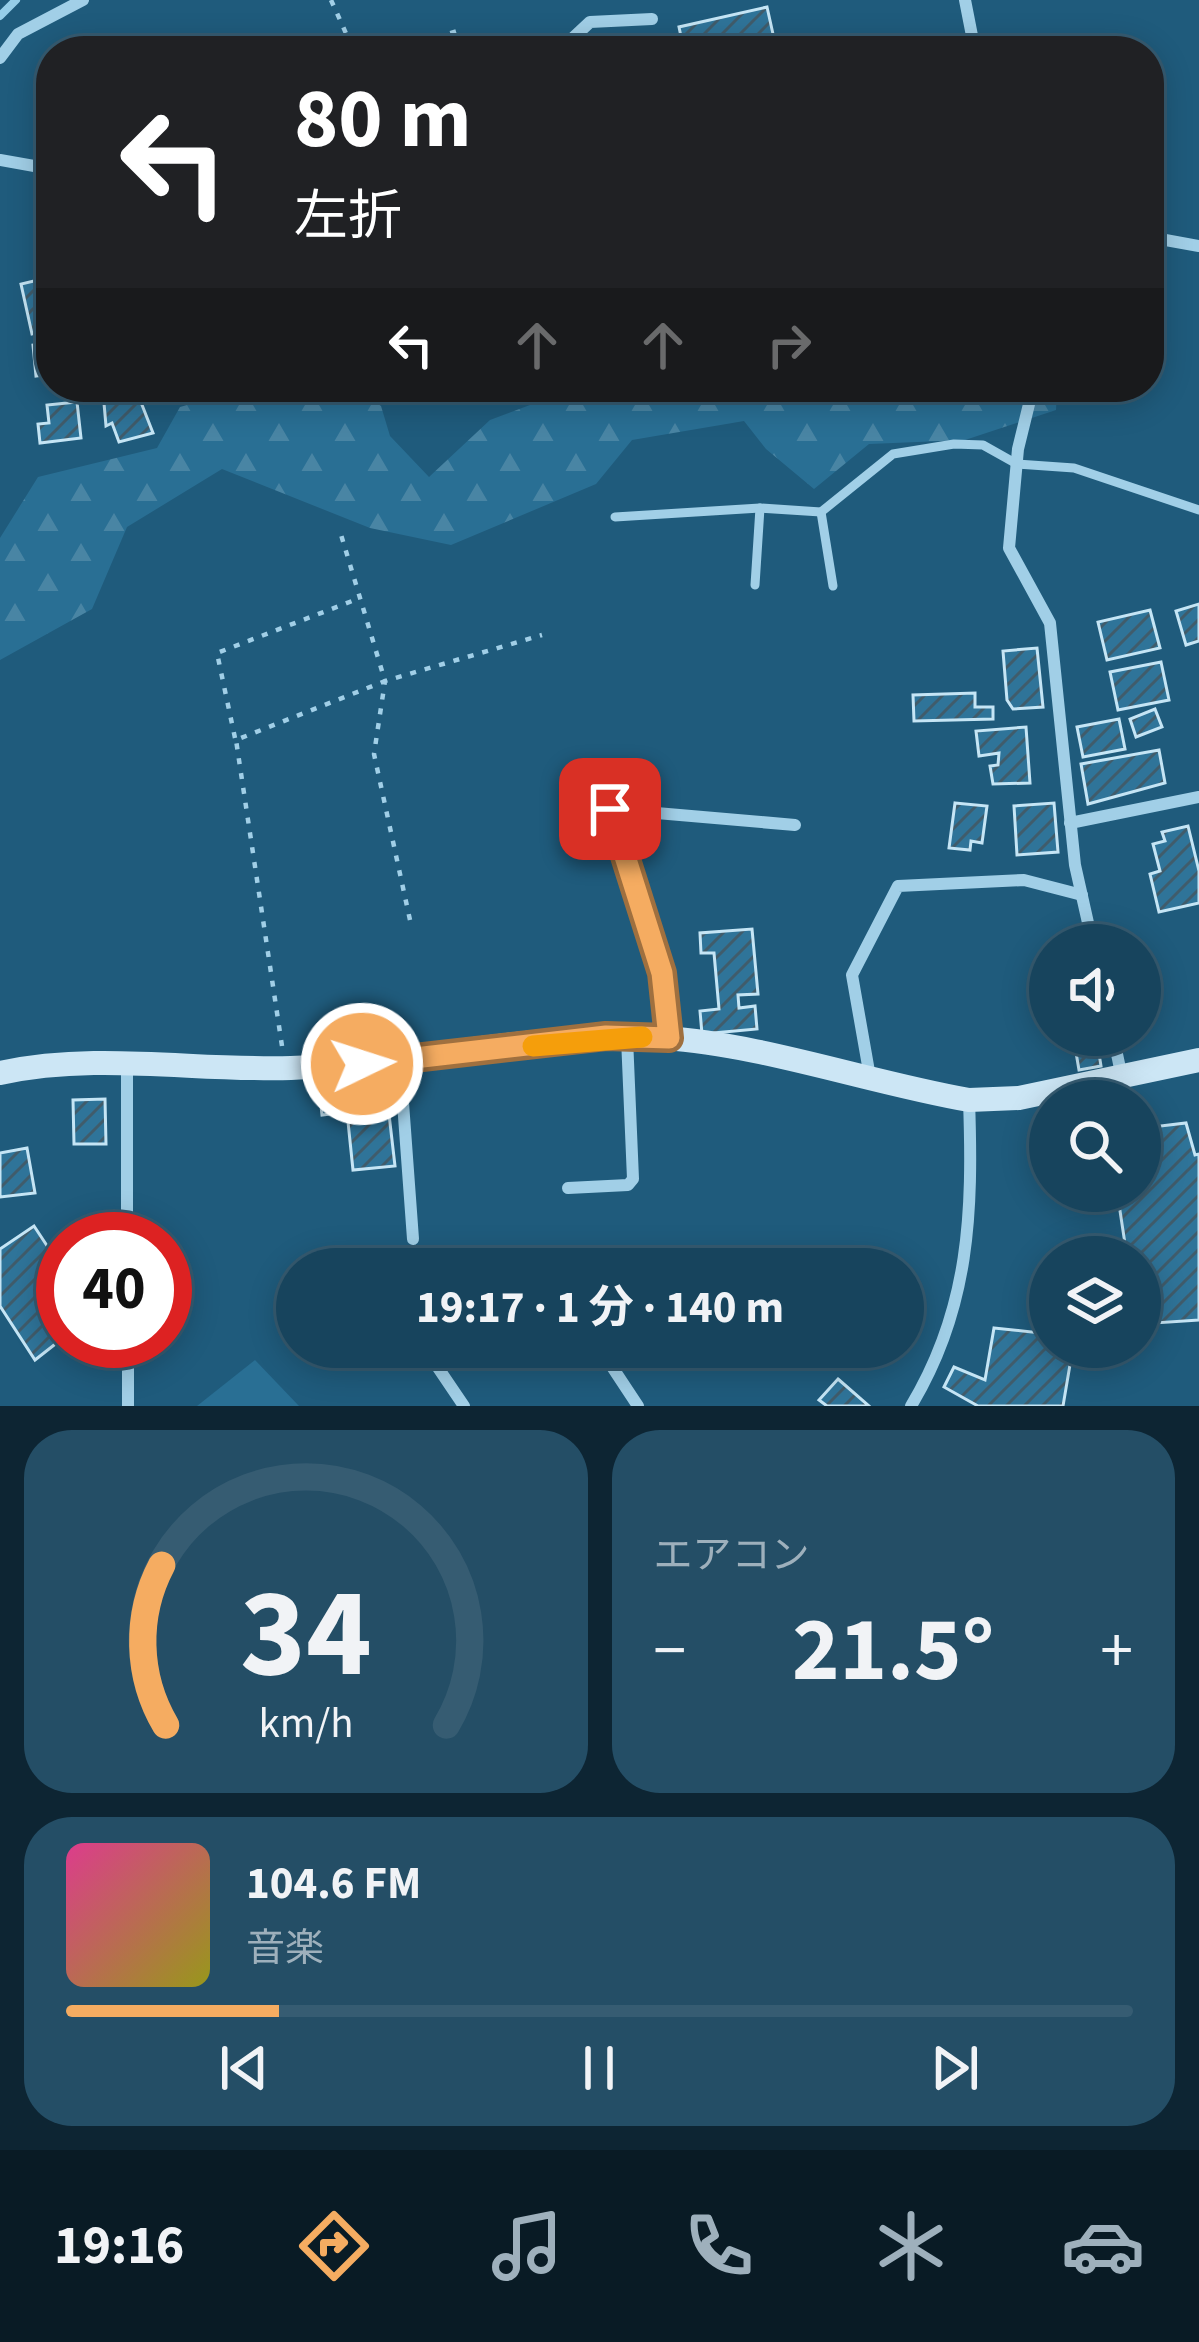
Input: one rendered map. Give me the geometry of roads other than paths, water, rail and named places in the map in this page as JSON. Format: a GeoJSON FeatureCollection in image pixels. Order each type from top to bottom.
{"type":"FeatureCollection","features":[{"type":"Feature","properties":{"kind":"street"},"geometry":{"type":"LineString","coordinates":[[0,58],[18,34],[83,0]]}},
{"type":"Feature","properties":{"kind":"street"},"geometry":{"type":"LineString","coordinates":[[965,0],[972,36]]}},
{"type":"Feature","properties":{"kind":"street"},"geometry":{"type":"LineString","coordinates":[[575,36],[590,22],[652,19]]}},
{"type":"Feature","properties":{"kind":"street"},"geometry":{"type":"LineString","coordinates":[[0,160],[36,166]]}},
{"type":"Feature","properties":{"kind":"street"},"geometry":{"type":"LineString","coordinates":[[1164,240],[1199,246]]}},
{"type":"Feature","properties":{"kind":"street"},"geometry":{"type":"LineString","coordinates":[[1030,402],[1017,464],[1009,548],[1050,623],[1070,823],[1088,924]]}},
{"type":"Feature","properties":{"kind":"street"},"geometry":{"type":"LineString","coordinates":[[1070,823],[1199,796]]}},
{"type":"Feature","properties":{"kind":"street"},"geometry":{"type":"LineString","coordinates":[[669,1038],[662,973],[610,809],[795,825]]}},
{"type":"Feature","properties":{"kind":"street"},"geometry":{"type":"LineString","coordinates":[[871,1083],[853,975],[898,886],[1024,880],[1082,895]]}},
{"type":"Feature","properties":{"kind":"street"},"geometry":{"type":"LineString","coordinates":[[568,1188],[628,1185],[633,1179],[627,1036]]}},
{"type":"Feature","properties":{"kind":"street"},"geometry":{"type":"LineString","coordinates":[[0,1073],[127,1061],[286,1068],[400,1062],[627,1036],[669,1038],[969,1100],[1019,1098],[1199,1060]]}},
{"type":"Feature","properties":{"kind":"street"},"geometry":{"type":"LineString","coordinates":[[1117,1056],[1122,1079]]}},
{"type":"Feature","properties":{"kind":"street"},"geometry":{"type":"LineString","coordinates":[[127,1061],[127,1212]]}},
{"type":"Feature","properties":{"kind":"street"},"geometry":{"type":"LineString","coordinates":[[400,1062],[413,1239]]}},
{"type":"Feature","properties":{"kind":"street"},"geometry":{"type":"LineString","coordinates":[[911,1406],[946,1342],[964,1280],[973,1206],[969,1100]]}},
{"type":"Feature","properties":{"kind":"street"},"geometry":{"type":"LineString","coordinates":[[128,1368],[128,1406]]}},
{"type":"Feature","properties":{"kind":"street"},"geometry":{"type":"LineString","coordinates":[[438,1368],[464,1406]]}},
{"type":"Feature","properties":{"kind":"street"},"geometry":{"type":"LineString","coordinates":[[613,1368],[638,1406]]}},
{"type":"Feature","properties":{"kind":"lane"},"geometry":{"type":"LineString","coordinates":[[615,517],[760,508],[821,512],[893,454],[923,446],[983,445],[1017,464],[1073,468],[1199,510]]}},
{"type":"Feature","properties":{"kind":"lane"},"geometry":{"type":"LineString","coordinates":[[755,585],[760,508]]}},
{"type":"Feature","properties":{"kind":"lane"},"geometry":{"type":"LineString","coordinates":[[821,512],[832,586]]}},
{"type":"Feature","properties":{"kind":"waterway"},"geometry":{"type":"LineString","coordinates":[[0,16],[16,0]]}}]}
